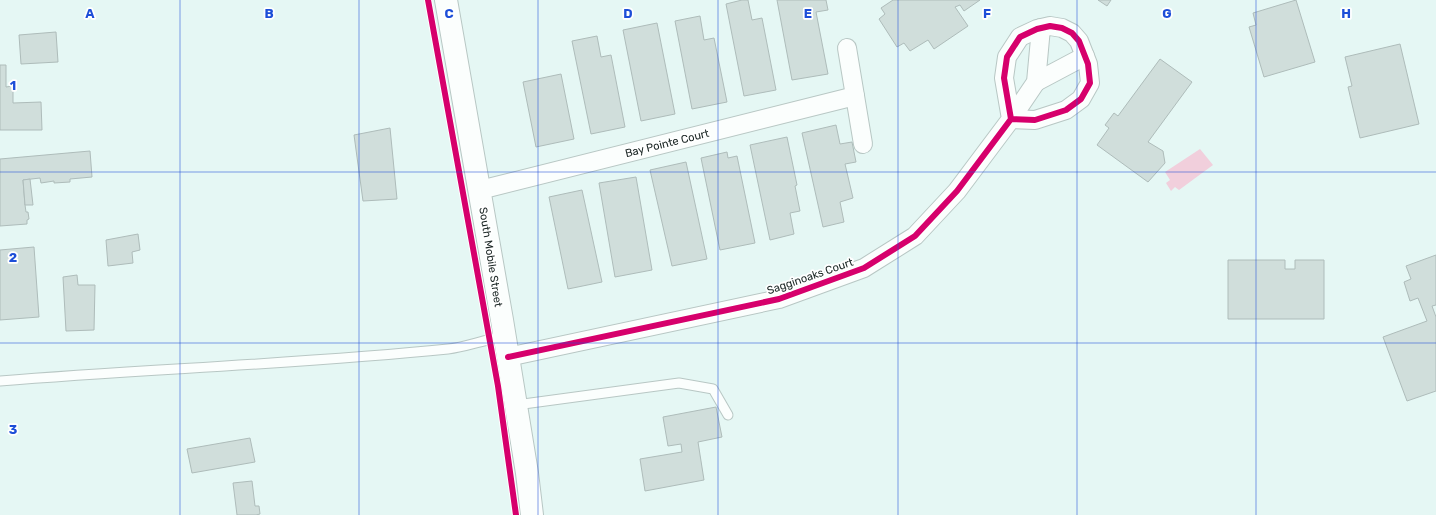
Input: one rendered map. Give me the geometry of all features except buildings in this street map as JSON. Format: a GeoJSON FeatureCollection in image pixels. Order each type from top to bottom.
{"type":"FeatureCollection","features":[{"type":"Feature","properties":{"kind":"main road","name":"South Mobile Street"},"geometry":{"type":"LineString","coordinates":[[446,0],[516,405],[532,515]]}},
{"type":"Feature","properties":{"kind":"street"},"geometry":{"type":"LineString","coordinates":[[1050,26],[1062,28],[1072,33],[1079,40],[1088,64],[1090,83],[1082,99],[1066,110],[1035,120],[1011,119],[1004,78],[1007,57],[1020,37],[1041,28],[1050,26]]}},
{"type":"Feature","properties":{"kind":"street"},"geometry":{"type":"LineString","coordinates":[[1036,82],[1041,28]]}},
{"type":"Feature","properties":{"kind":"street"},"geometry":{"type":"LineString","coordinates":[[847,48],[863,144]]}},
{"type":"Feature","properties":{"kind":"street"},"geometry":{"type":"LineString","coordinates":[[1036,82],[1085,56]]}},
{"type":"Feature","properties":{"kind":"street","name":"Sagginoaks Court"},"geometry":{"type":"LineString","coordinates":[[506,347],[779,299],[864,268],[915,236],[957,191],[1011,119],[1036,82]]}},
{"type":"Feature","properties":{"kind":"street","name":"Bay Pointe Court"},"geometry":{"type":"LineString","coordinates":[[480,190],[855,96]]}},
{"type":"Feature","properties":{"kind":"lane"},"geometry":{"type":"LineString","coordinates":[[0,381],[111,372],[355,358],[451,348],[489,339],[506,347]]}},
{"type":"Feature","properties":{"kind":"lane"},"geometry":{"type":"LineString","coordinates":[[516,405],[679,383],[713,389],[728,415]]}},
{"type":"Feature","properties":{"kind":"shaded area"},"geometry":{"type":"Polygon","coordinates":[[[1200,149],[1213,165],[1179,190],[1175,187],[1171,191],[1166,183],[1170,180],[1165,172],[1200,149]]]}},
{"type":"Feature","properties":{"kind":"cycle path"},"geometry":{"type":"LineString","coordinates":[[428,0],[498,386],[516,515]]}},
{"type":"Feature","properties":{"kind":"cycle path"},"geometry":{"type":"LineString","coordinates":[[508,357],[779,299],[864,268],[915,236],[957,191],[1011,119],[1004,78],[1007,57],[1020,37],[1037,29],[1050,26],[1062,28],[1072,33],[1079,41],[1088,64],[1090,83],[1081,99],[1066,110],[1035,120],[1011,119]]}}]}
